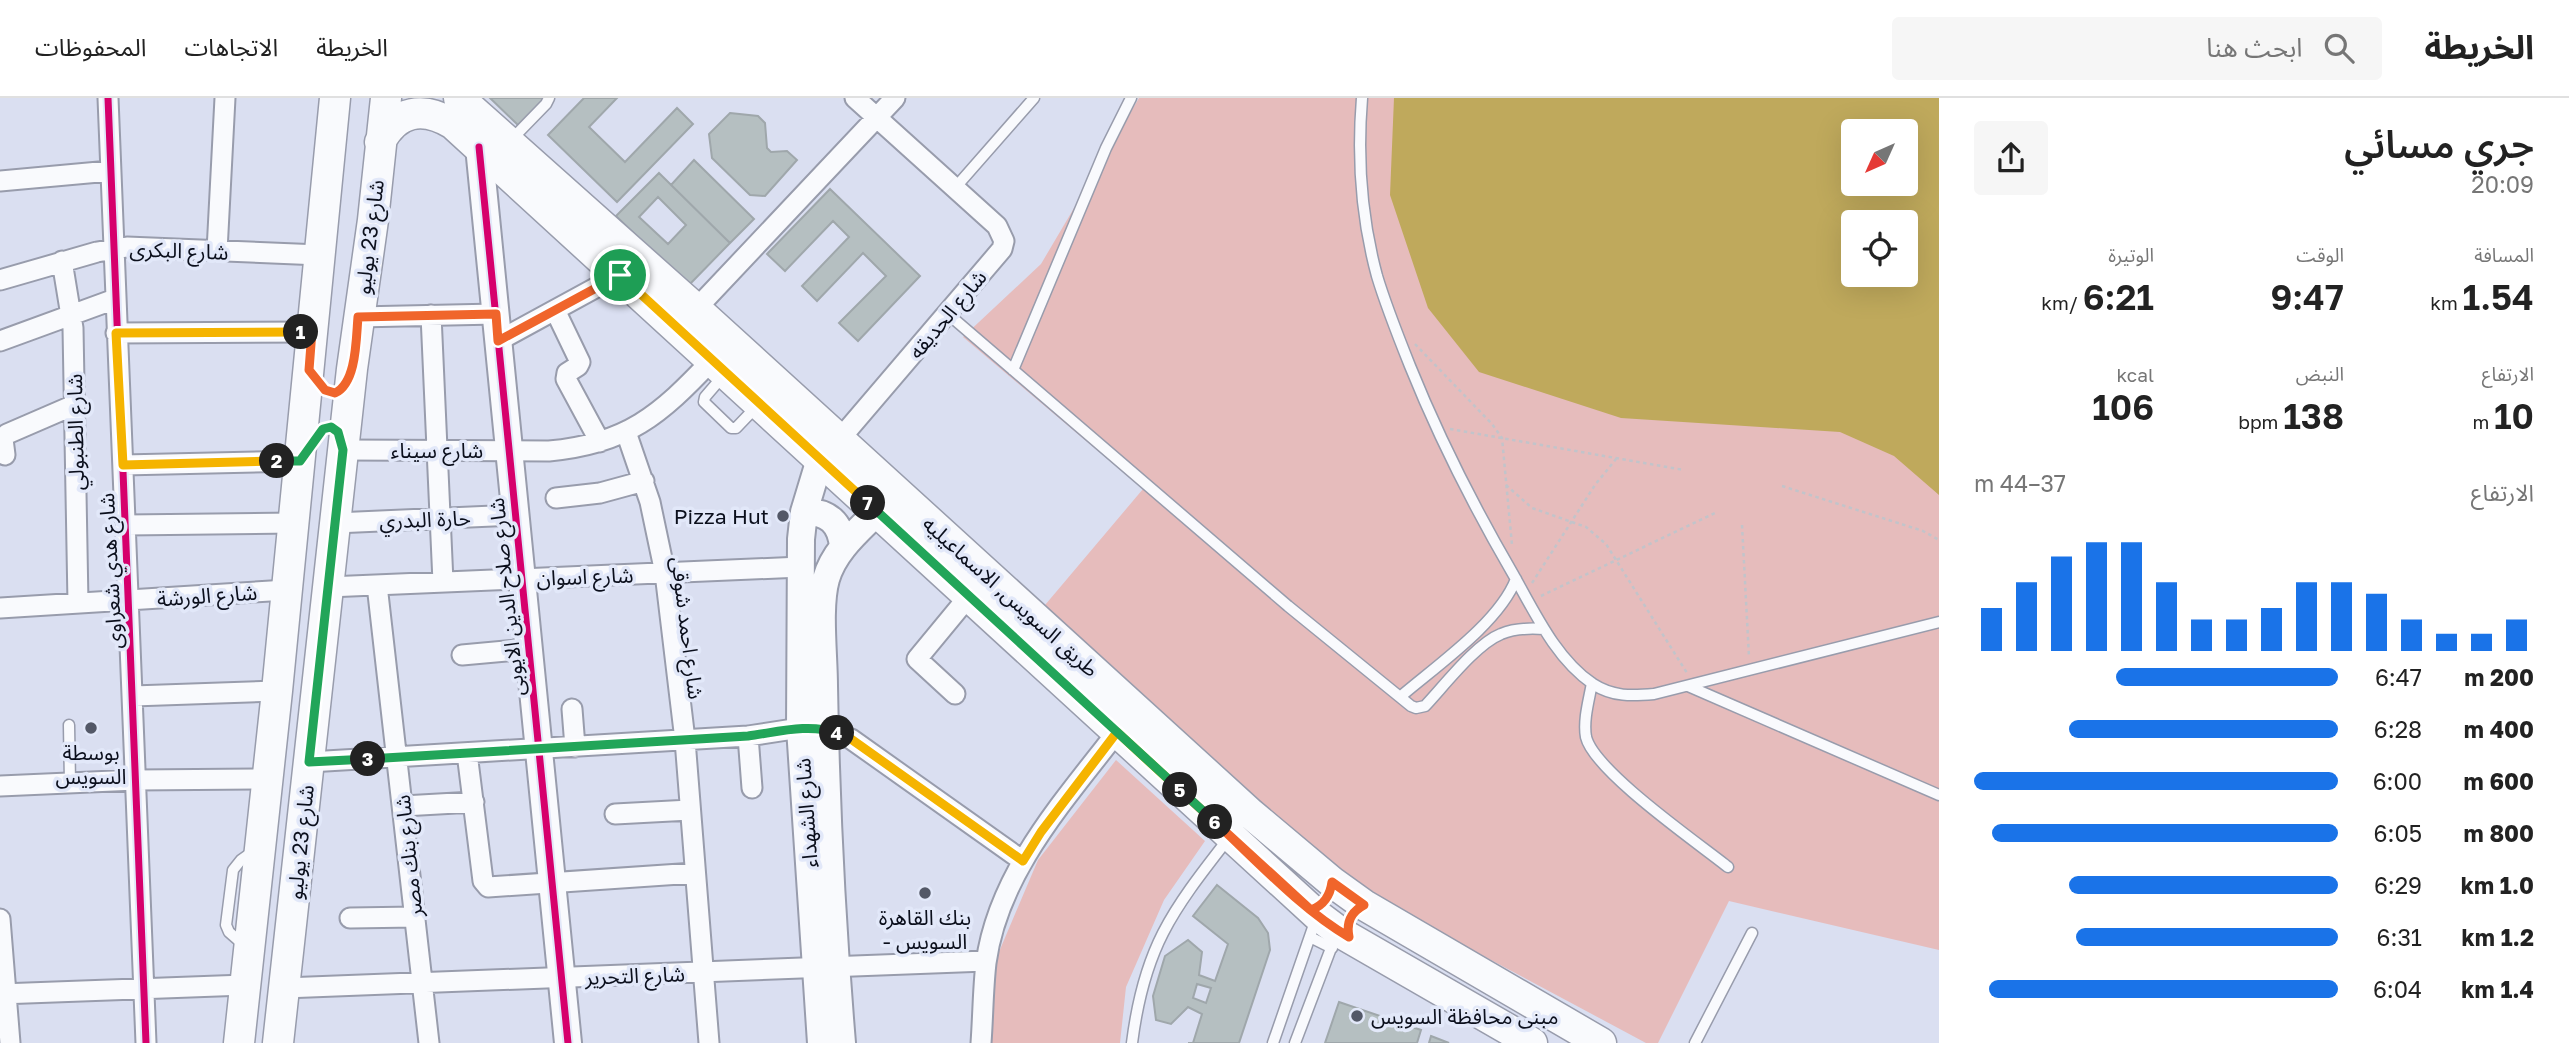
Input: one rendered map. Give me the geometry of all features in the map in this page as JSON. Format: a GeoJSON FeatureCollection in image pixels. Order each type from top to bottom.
{"type":"FeatureCollection","features":[{"type":"Feature","properties":{"kind":"main road","name":"شارع 23 يوليو"},"geometry":{"type":"LineString","coordinates":[[239,1043],[277,691],[335,98]]}},
{"type":"Feature","properties":{"kind":"main road","name":"شارع 23 يوليو"},"geometry":{"type":"LineString","coordinates":[[278,1043],[352,369],[373,220],[386,98]]}},
{"type":"Feature","properties":{"kind":"main road"},"geometry":{"type":"LineString","coordinates":[[380,142],[394,122],[407,116],[428,113],[451,102]]}},
{"type":"Feature","properties":{"kind":"main road","name":"طريق السويس, الاسماعيليه"},"geometry":{"type":"LineString","coordinates":[[451,102],[453,124],[494,145],[696,309],[829,450],[877,512],[1230,836],[1326,929],[1532,1043]]}},
{"type":"Feature","properties":{"kind":"main road","name":"طريق السويس, الاسماعيليه"},"geometry":{"type":"LineString","coordinates":[[494,145],[620,275],[759,404],[829,450],[1332,882],[1364,905],[1601,1043]]}},
{"type":"Feature","properties":{"kind":"main road"},"geometry":{"type":"LineString","coordinates":[[309,370],[325,390],[335,393],[344,387],[352,369]]}},
{"type":"Feature","properties":{"kind":"main road"},"geometry":{"type":"LineString","coordinates":[[300,461],[320,432],[327,427],[338,432],[343,450]]}},
{"type":"Feature","properties":{"kind":"main road"},"geometry":{"type":"LineString","coordinates":[[1332,882],[1328,897],[1318,907],[1326,929],[1347,929],[1352,914],[1364,905]]}},
{"type":"Feature","properties":{"kind":"street","name":"شارع هدي شعراوى"},"geometry":{"type":"LineString","coordinates":[[108,98],[146,1043]]}},
{"type":"Feature","properties":{"kind":"street"},"geometry":{"type":"LineString","coordinates":[[218,251],[225,98]]}},
{"type":"Feature","properties":{"kind":"street"},"geometry":{"type":"LineString","coordinates":[[855,98],[955,188]]}},
{"type":"Feature","properties":{"kind":"street"},"geometry":{"type":"LineString","coordinates":[[696,309],[895,98]]}},
{"type":"Feature","properties":{"kind":"street","name":"شارع صلاح الدين الايوبى"},"geometry":{"type":"LineString","coordinates":[[494,145],[498,341],[568,1043]]}},
{"type":"Feature","properties":{"kind":"street"},"geometry":{"type":"LineString","coordinates":[[0,181],[110,170]]}},
{"type":"Feature","properties":{"kind":"street","name":"شارع الحديقه"},"geometry":{"type":"LineString","coordinates":[[829,450],[1002,249],[1004,241],[997,226],[955,188]]}},
{"type":"Feature","properties":{"kind":"street","name":"شارع البكرى"},"geometry":{"type":"LineString","coordinates":[[0,280],[112,248],[320,255]]}},
{"type":"Feature","properties":{"kind":"street","name":"شارع الطنبولي"},"geometry":{"type":"LineString","coordinates":[[62,261],[72,315],[78,603]]}},
{"type":"Feature","properties":{"kind":"street"},"geometry":{"type":"LineString","coordinates":[[498,341],[620,275]]}},
{"type":"Feature","properties":{"kind":"street"},"geometry":{"type":"LineString","coordinates":[[0,341],[115,299]]}},
{"type":"Feature","properties":{"kind":"street"},"geometry":{"type":"LineString","coordinates":[[555,310],[580,362],[567,373],[566,379],[600,442]]}},
{"type":"Feature","properties":{"kind":"street"},"geometry":{"type":"LineString","coordinates":[[358,317],[496,314]]}},
{"type":"Feature","properties":{"kind":"street"},"geometry":{"type":"LineString","coordinates":[[431,315],[443,582]]}},
{"type":"Feature","properties":{"kind":"street"},"geometry":{"type":"LineString","coordinates":[[116,333],[312,331]]}},
{"type":"Feature","properties":{"kind":"street","name":"شارع سيناء"},"geometry":{"type":"LineString","coordinates":[[343,450],[561,450],[600,442],[626,432],[663,409],[719,367]]}},
{"type":"Feature","properties":{"kind":"street"},"geometry":{"type":"LineString","coordinates":[[5,455],[3,439],[7,434],[74,405]]}},
{"type":"Feature","properties":{"kind":"street","name":"شارع احمد شوقى"},"geometry":{"type":"LineString","coordinates":[[626,432],[643,481],[665,573],[685,740],[709,1043]]}},
{"type":"Feature","properties":{"kind":"street","name":"شارع الشهداء"},"geometry":{"type":"LineString","coordinates":[[821,1043],[826,967],[801,567],[804,512],[829,450]]}},
{"type":"Feature","properties":{"kind":"street"},"geometry":{"type":"LineString","coordinates":[[123,465],[300,461]]}},
{"type":"Feature","properties":{"kind":"street"},"geometry":{"type":"LineString","coordinates":[[556,498],[600,493],[643,481]]}},
{"type":"Feature","properties":{"kind":"street"},"geometry":{"type":"LineString","coordinates":[[804,512],[817,511],[828,516],[842,535],[843,547]]}},
{"type":"Feature","properties":{"kind":"street","name":"شارع الشهداء"},"geometry":{"type":"LineString","coordinates":[[812,728],[823,596],[829,570],[843,547],[877,512]]}},
{"type":"Feature","properties":{"kind":"street","name":"حارة البدري"},"geometry":{"type":"LineString","coordinates":[[335,523],[515,515]]}},
{"type":"Feature","properties":{"kind":"street"},"geometry":{"type":"LineString","coordinates":[[126,525],[294,523]]}},
{"type":"Feature","properties":{"kind":"street","name":"شارع اسوان"},"geometry":{"type":"LineString","coordinates":[[328,587],[801,567]]}},
{"type":"Feature","properties":{"kind":"street","name":"شارع بنك مصر"},"geometry":{"type":"LineString","coordinates":[[377,585],[429,1043]]}},
{"type":"Feature","properties":{"kind":"street","name":"شارع الورشة"},"geometry":{"type":"LineString","coordinates":[[0,608],[287,590]]}},
{"type":"Feature","properties":{"kind":"street"},"geometry":{"type":"LineString","coordinates":[[955,694],[917,659],[969,596]]}},
{"type":"Feature","properties":{"kind":"street"},"geometry":{"type":"LineString","coordinates":[[462,655],[528,649]]}},
{"type":"Feature","properties":{"kind":"street"},"geometry":{"type":"LineString","coordinates":[[133,696],[277,691]]}},
{"type":"Feature","properties":{"kind":"street"},"geometry":{"type":"LineString","coordinates":[[572,709],[575,747]]}},
{"type":"Feature","properties":{"kind":"street"},"geometry":{"type":"LineString","coordinates":[[309,762],[748,736],[812,728],[851,739],[1023,861]]}},
{"type":"Feature","properties":{"kind":"street"},"geometry":{"type":"LineString","coordinates":[[981,1043],[986,961],[1008,893],[1041,832],[1117,732]]}},
{"type":"Feature","properties":{"kind":"street"},"geometry":{"type":"LineString","coordinates":[[748,736],[752,788]]}},
{"type":"Feature","properties":{"kind":"street"},"geometry":{"type":"LineString","coordinates":[[467,753],[485,885],[492,888],[695,873]]}},
{"type":"Feature","properties":{"kind":"street"},"geometry":{"type":"LineString","coordinates":[[0,786],[136,780],[268,779]]}},
{"type":"Feature","properties":{"kind":"street"},"geometry":{"type":"LineString","coordinates":[[403,806],[474,802]]}},
{"type":"Feature","properties":{"kind":"street"},"geometry":{"type":"LineString","coordinates":[[615,814],[690,810]]}},
{"type":"Feature","properties":{"kind":"street"},"geometry":{"type":"LineString","coordinates":[[350,918],[415,917]]}},
{"type":"Feature","properties":{"kind":"street"},"geometry":{"type":"LineString","coordinates":[[0,919],[2,994],[10,1043]]}},
{"type":"Feature","properties":{"kind":"street","name":"شارع التحرير"},"geometry":{"type":"LineString","coordinates":[[284,988],[986,961]]}},
{"type":"Feature","properties":{"kind":"street","name":"شارع الشهداء"},"geometry":{"type":"LineString","coordinates":[[826,967],[842,1043]]}},
{"type":"Feature","properties":{"kind":"street"},"geometry":{"type":"LineString","coordinates":[[2,994],[245,985]]}},
{"type":"Feature","properties":{"kind":"lane"},"geometry":{"type":"LineString","coordinates":[[494,145],[546,104],[549,98]]}},
{"type":"Feature","properties":{"kind":"lane"},"geometry":{"type":"LineString","coordinates":[[955,188],[1034,98]]}},
{"type":"Feature","properties":{"kind":"lane"},"geometry":{"type":"LineString","coordinates":[[1013,370],[1106,148],[1131,98]]}},
{"type":"Feature","properties":{"kind":"lane"},"geometry":{"type":"LineString","coordinates":[[1362,98],[1360,188],[1377,277],[1395,327],[1436,426],[1478,512],[1544,629],[1569,661],[1592,683],[1620,696],[1654,694],[1939,622]]}},
{"type":"Feature","properties":{"kind":"lane"},"geometry":{"type":"LineString","coordinates":[[451,102],[477,99]]}},
{"type":"Feature","properties":{"kind":"lane"},"geometry":{"type":"LineString","coordinates":[[948,314],[1288,606],[1412,706],[1421,708],[1493,638],[1514,630],[1544,629]]}},
{"type":"Feature","properties":{"kind":"lane"},"geometry":{"type":"LineString","coordinates":[[1400,697],[1484,624],[1506,598],[1516,579]]}},
{"type":"Feature","properties":{"kind":"lane"},"geometry":{"type":"LineString","coordinates":[[1484,624],[1493,638]]}},
{"type":"Feature","properties":{"kind":"lane"},"geometry":{"type":"LineString","coordinates":[[1446,657],[1458,671]]}},
{"type":"Feature","properties":{"kind":"lane"},"geometry":{"type":"LineString","coordinates":[[1592,683],[1586,730],[1592,750],[1627,786],[1728,867]]}},
{"type":"Feature","properties":{"kind":"lane"},"geometry":{"type":"LineString","coordinates":[[1691,685],[1939,795]]}},
{"type":"Feature","properties":{"kind":"lane"},"geometry":{"type":"LineString","coordinates":[[69,725],[70,783]]}},
{"type":"Feature","properties":{"kind":"lane"},"geometry":{"type":"LineString","coordinates":[[1132,1043],[1141,989],[1152,954],[1168,921],[1188,890],[1230,836]]}},
{"type":"Feature","properties":{"kind":"lane"},"geometry":{"type":"LineString","coordinates":[[1273,1043],[1326,929]]}},
{"type":"Feature","properties":{"kind":"lane"},"geometry":{"type":"LineString","coordinates":[[1295,1043],[1326,929]]}},
{"type":"Feature","properties":{"kind":"lane"},"geometry":{"type":"LineString","coordinates":[[1695,1043],[1752,933]]}},
{"type":"Feature","properties":{"kind":"path"},"geometry":{"type":"LineString","coordinates":[[1395,327],[1456,386],[1502,438],[1516,579]]}},
{"type":"Feature","properties":{"kind":"path"},"geometry":{"type":"LineString","coordinates":[[1436,426],[1684,470]]}},
{"type":"Feature","properties":{"kind":"path"},"geometry":{"type":"LineString","coordinates":[[1526,598],[1595,485],[1616,459]]}},
{"type":"Feature","properties":{"kind":"path"},"geometry":{"type":"LineString","coordinates":[[1505,484],[1532,508],[1596,533],[1618,559],[1691,685]]}},
{"type":"Feature","properties":{"kind":"path"},"geometry":{"type":"LineString","coordinates":[[1782,486],[1923,531],[1939,540]]}},
{"type":"Feature","properties":{"kind":"path"},"geometry":{"type":"LineString","coordinates":[[1526,598],[1618,559],[1717,512]]}},
{"type":"Feature","properties":{"kind":"path"},"geometry":{"type":"LineString","coordinates":[[1742,525],[1749,670]]}},
{"type":"Feature","properties":{"kind":"shaded area"},"geometry":{"type":"Polygon","coordinates":[[[1139,98],[1939,98],[1939,950],[1729,901],[1658,1043],[1646,1043],[1334,876],[1040,611],[1143,489],[963,337],[1041,264],[1139,98]]]}},
{"type":"Feature","properties":{"kind":"shaded area"},"geometry":{"type":"Polygon","coordinates":[[[1394,98],[1939,98],[1939,495],[1894,456],[1840,432],[1621,418],[1479,372],[1428,308],[1390,195],[1394,98]]]}},
{"type":"Feature","properties":{"kind":"shaded area"},"geometry":{"type":"Polygon","coordinates":[[[1116,760],[1205,841],[1164,900],[1126,987],[1120,1043],[987,1043],[993,966],[1038,860],[1116,760]]]}},
{"type":"Feature","properties":{"kind":"building"},"geometry":{"type":"Polygon","coordinates":[[[490,98],[541,98],[543,100],[518,125],[490,98]]]}},
{"type":"Feature","properties":{"kind":"building"},"geometry":{"type":"Polygon","coordinates":[[[584,98],[617,98],[589,127],[625,162],[677,108],[693,124],[617,202],[548,135],[584,98]]]}},
{"type":"Feature","properties":{"kind":"building"},"geometry":{"type":"Polygon","coordinates":[[[730,113],[758,116],[765,123],[767,148],[771,152],[787,151],[797,160],[765,196],[750,195],[712,158],[709,134],[730,113]]]}},
{"type":"Feature","properties":{"kind":"building"},"geometry":{"type":"Polygon","coordinates":[[[694,160],[754,219],[730,243],[671,185],[694,160]]]}},
{"type":"Feature","properties":{"kind":"building"},"geometry":{"type":"Polygon","coordinates":[[[659,173],[730,243],[688,286],[616,216],[659,173]],[[658,197],[639,217],[668,244],[686,225],[658,197]]]}},
{"type":"Feature","properties":{"kind":"building"},"geometry":{"type":"Polygon","coordinates":[[[830,189],[920,276],[858,341],[839,323],[886,276],[863,253],[817,301],[802,286],[849,237],[833,221],[785,271],[767,254],[830,189]]]}},
{"type":"Feature","properties":{"kind":"building"},"geometry":{"type":"Polygon","coordinates":[[[1217,885],[1258,918],[1268,933],[1270,950],[1239,1043],[1193,1043],[1202,1014],[1188,1007],[1171,1024],[1156,1020],[1153,996],[1165,956],[1188,940],[1202,952],[1199,975],[1215,981],[1228,944],[1193,916],[1217,885]],[[1197,984],[1193,998],[1206,1003],[1211,988],[1197,984]]]}},
{"type":"Feature","properties":{"kind":"building","name":"مبنى محافظة السويس"},"geometry":{"type":"Polygon","coordinates":[[[1339,1002],[1421,1030],[1417,1043],[1325,1043],[1339,1002]]]}},
{"type":"Feature","properties":{"kind":"building"},"geometry":{"type":"Polygon","coordinates":[[[1431,1036],[1449,1043],[1429,1043],[1431,1036]]]}},
{"type":"Feature","properties":{"kind":"cycle path"},"geometry":{"type":"LineString","coordinates":[[108,98],[146,1043]]}},
{"type":"Feature","properties":{"kind":"cycle path"},"geometry":{"type":"LineString","coordinates":[[479,147],[568,1043]]}},
{"type":"Feature","properties":{"kind":"cycle path"},"geometry":{"type":"LineString","coordinates":[[309,762],[748,736],[800,728],[825,729],[851,739],[1023,861]]}},
{"type":"Feature","properties":{"kind":"place","name":"Pizza Hut"},"geometry":{"type":"Point","coordinates":[783,516]}},
{"type":"Feature","properties":{"kind":"place","name":"بوسطة السويس"},"geometry":{"type":"Point","coordinates":[91,728]}},
{"type":"Feature","properties":{"kind":"place","name":"بنك القاهرة - السويس"},"geometry":{"type":"Point","coordinates":[925,893]}},
{"type":"Feature","properties":{"kind":"place","name":"مبنى محافظة السويس"},"geometry":{"type":"Point","coordinates":[1357,1016]}},
{"type":"Feature","properties":{"kind":"route"},"geometry":{"type":"LineString","coordinates":[[620,275],[498,341],[496,314],[358,317],[352,369],[344,387],[335,393],[325,390],[309,370],[312,331],[116,333],[123,465],[300,461],[323,429],[331,427],[338,432],[343,450],[309,762],[748,736],[800,728],[825,729],[851,739],[1023,861],[1041,832],[1117,732],[1311,910],[1318,907],[1324,903],[1331,891],[1332,882],[1364,905],[1352,914],[1348,922],[1349,937],[1317,915],[1294,895],[1173,785],[1117,732],[620,275]]}}]}
